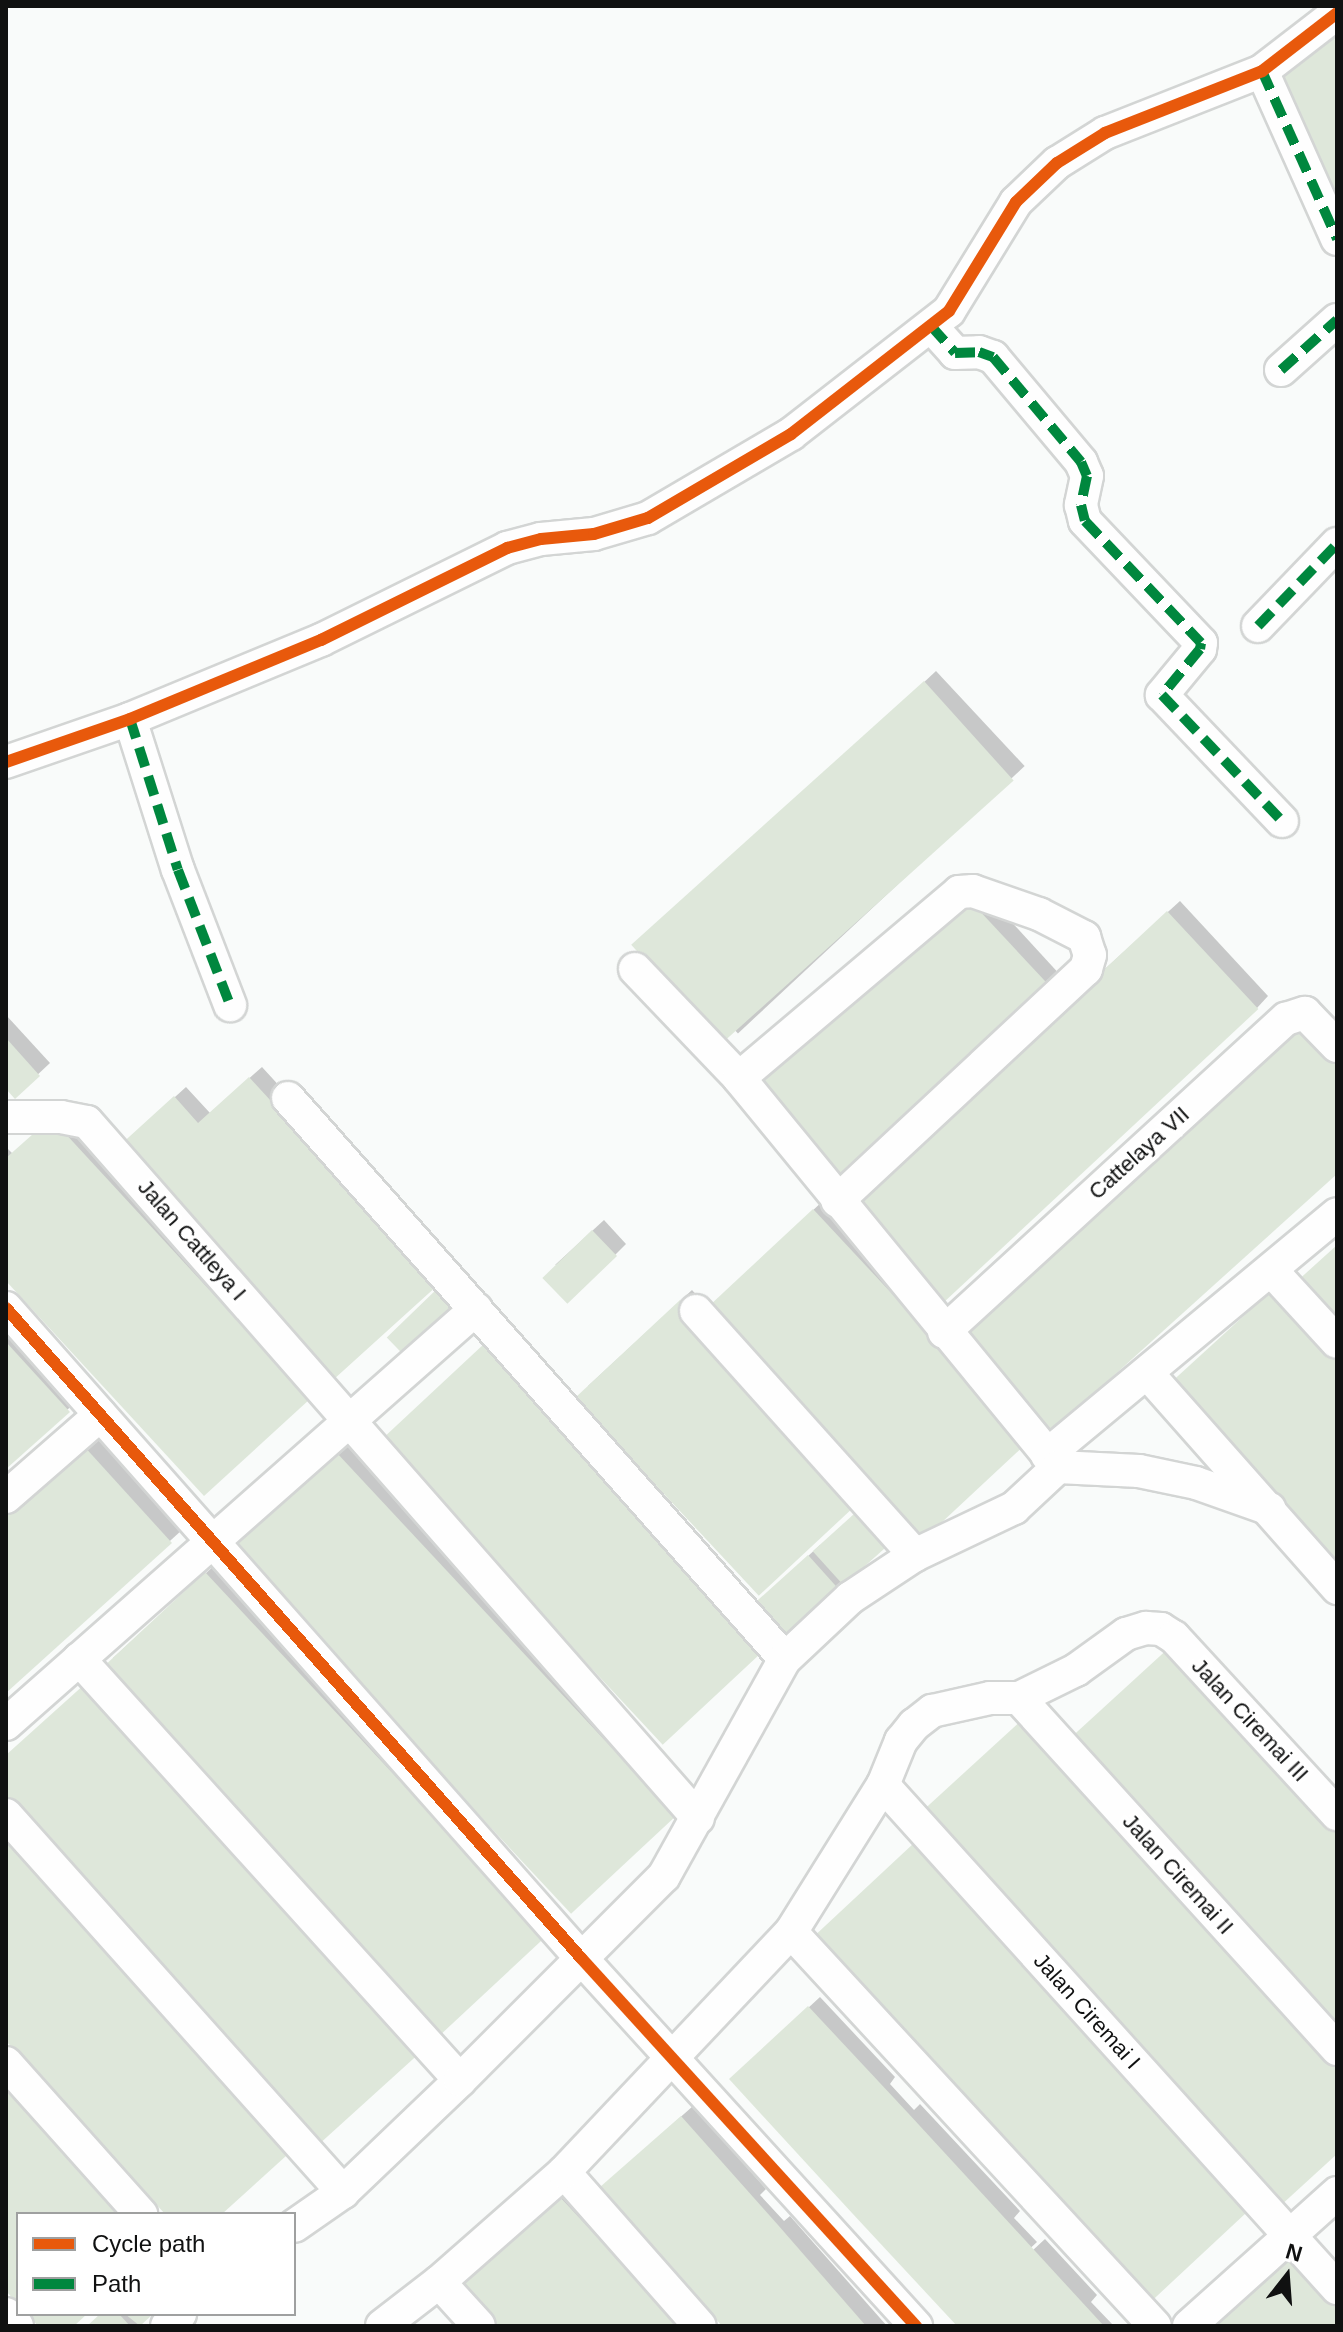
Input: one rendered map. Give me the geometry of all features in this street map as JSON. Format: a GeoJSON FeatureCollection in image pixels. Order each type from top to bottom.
{"type":"FeatureCollection","features":[{"type":"Feature","properties":{"kind":"street"},"geometry":{"type":"LineString","coordinates":[[6,762],[130,719],[321,640],[507,548],[541,539],[594,534],[648,518],[791,434],[931,326],[963,293],[1016,202],[1057,163],[1105,133],[1262,71],[1337,13]]}},
{"type":"Feature","properties":{"kind":"street"},"geometry":{"type":"LineString","coordinates":[[1262,71],[1337,239]]}},
{"type":"Feature","properties":{"kind":"street"},"geometry":{"type":"LineString","coordinates":[[1281,370],[1337,320]]}},
{"type":"Feature","properties":{"kind":"street"},"geometry":{"type":"LineString","coordinates":[[931,326],[955,353],[979,352],[993,357],[1081,462],[1087,476],[1081,505],[1085,521],[1201,643],[1200,649],[1163,690],[1162,695],[1282,821]]}},
{"type":"Feature","properties":{"kind":"street"},"geometry":{"type":"LineString","coordinates":[[1258,626],[1337,544]]}},
{"type":"Feature","properties":{"kind":"street"},"geometry":{"type":"LineString","coordinates":[[130,719],[178,870],[230,1005]]}},
{"type":"Feature","properties":{"kind":"street"},"geometry":{"type":"LineString","coordinates":[[739,1078],[959,892],[973,891],[1039,914],[1084,937],[1090,955],[1086,969],[837,1201]]}},
{"type":"Feature","properties":{"kind":"street"},"geometry":{"type":"LineString","coordinates":[[635,969],[739,1078],[1052,1461],[1139,1471],[1196,1483],[1270,1509]]}},
{"type":"Feature","properties":{"kind":"street","name":"Cattelaya VII"},"geometry":{"type":"LineString","coordinates":[[944,1332],[1286,1019],[1305,1013],[1337,1046]]}},
{"type":"Feature","properties":{"kind":"street"},"geometry":{"type":"LineString","coordinates":[[288,1098],[785,1659]]}},
{"type":"Feature","properties":{"kind":"street","name":"Jalan Cattleya I"},"geometry":{"type":"LineString","coordinates":[[6,1117],[61,1117],[87,1122],[698,1818]]}},
{"type":"Feature","properties":{"kind":"street"},"geometry":{"type":"LineString","coordinates":[[296,2225],[343,2192],[460,2080],[591,1969],[664,1876],[785,1659],[850,1598],[915,1555],[1014,1508],[1052,1461],[1148,1374],[1337,1214]]}},
{"type":"Feature","properties":{"kind":"street"},"geometry":{"type":"LineString","coordinates":[[1272,1271],[1337,1342]]}},
{"type":"Feature","properties":{"kind":"street"},"geometry":{"type":"LineString","coordinates":[[6,1308],[591,1969],[916,2326]]}},
{"type":"Feature","properties":{"kind":"street"},"geometry":{"type":"LineString","coordinates":[[6,1724],[476,1309]]}},
{"type":"Feature","properties":{"kind":"street"},"geometry":{"type":"LineString","coordinates":[[696,1311],[915,1555]]}},
{"type":"Feature","properties":{"kind":"street"},"geometry":{"type":"LineString","coordinates":[[1148,1374],[1337,1588]]}},
{"type":"Feature","properties":{"kind":"street"},"geometry":{"type":"LineString","coordinates":[[6,1497],[100,1415]]}},
{"type":"Feature","properties":{"kind":"street","name":"Jalan Ciremai III"},"geometry":{"type":"LineString","coordinates":[[1019,1698],[1076,1670],[1126,1634],[1146,1628],[1161,1629],[1174,1637],[1337,1814]]}},
{"type":"Feature","properties":{"kind":"street"},"geometry":{"type":"LineString","coordinates":[[79,1659],[460,2080]]}},
{"type":"Feature","properties":{"kind":"street"},"geometry":{"type":"LineString","coordinates":[[382,2326],[439,2282],[564,2172],[663,2046],[791,1932],[883,1785],[901,1741],[914,1725],[932,1711],[990,1698],[1019,1698]]}},
{"type":"Feature","properties":{"kind":"street","name":"Jalan Ciremai II"},"geometry":{"type":"LineString","coordinates":[[1019,1698],[1337,2049]]}},
{"type":"Feature","properties":{"kind":"street","name":"Jalan Ciremai I"},"geometry":{"type":"LineString","coordinates":[[883,1785],[1337,2288]]}},
{"type":"Feature","properties":{"kind":"street"},"geometry":{"type":"LineString","coordinates":[[6,1815],[343,2192]]}},
{"type":"Feature","properties":{"kind":"street"},"geometry":{"type":"LineString","coordinates":[[791,1932],[1155,2326]]}},
{"type":"Feature","properties":{"kind":"street"},"geometry":{"type":"LineString","coordinates":[[6,2063],[139,2212]]}},
{"type":"Feature","properties":{"kind":"street"},"geometry":{"type":"LineString","coordinates":[[564,2172],[700,2326]]}},
{"type":"Feature","properties":{"kind":"street"},"geometry":{"type":"LineString","coordinates":[[1189,2326],[1291,2238],[1337,2193]]}},
{"type":"Feature","properties":{"kind":"street"},"geometry":{"type":"LineString","coordinates":[[439,2282],[479,2326]]}},
{"type":"Feature","properties":{"kind":"street"},"geometry":{"type":"LineString","coordinates":[[6,2314],[17,2326]]}},
{"type":"Feature","properties":{"kind":"building"},"geometry":{"type":"Polygon","coordinates":[[[1337,23],[1337,216],[1274,75],[1337,23]]]}},
{"type":"Feature","properties":{"kind":"building"},"geometry":{"type":"Polygon","coordinates":[[[924,681],[1014,781],[721,1044],[631,945],[924,681]]]}},
{"type":"Feature","properties":{"kind":"building"},"geometry":{"type":"Polygon","coordinates":[[[962,892],[1053,990],[846,1183],[755,1085],[962,892]]]}},
{"type":"Feature","properties":{"kind":"building"},"geometry":{"type":"Polygon","coordinates":[[[1167,911],[1258,1009],[945,1302],[853,1204],[1167,911]]]}},
{"type":"Feature","properties":{"kind":"building"},"geometry":{"type":"Polygon","coordinates":[[[1302,1024],[1337,1062],[1337,1174],[1049,1434],[959,1336],[1302,1024]]]}},
{"type":"Feature","properties":{"kind":"building"},"geometry":{"type":"Polygon","coordinates":[[[6,1038],[40,1076],[15,1099],[6,1089],[6,1038]]]}},
{"type":"Feature","properties":{"kind":"building"},"geometry":{"type":"Polygon","coordinates":[[[249,1077],[439,1284],[333,1380],[118,1147],[174,1096],[198,1123],[249,1077]]]}},
{"type":"Feature","properties":{"kind":"building"},"geometry":{"type":"Polygon","coordinates":[[[51,1118],[310,1399],[204,1496],[6,1281],[6,1158],[51,1118]]]}},
{"type":"Feature","properties":{"kind":"building"},"geometry":{"type":"Polygon","coordinates":[[[813,1209],[1029,1441],[924,1539],[708,1307],[813,1209]]]}},
{"type":"Feature","properties":{"kind":"building"},"geometry":{"type":"Polygon","coordinates":[[[592,1230],[617,1256],[567,1304],[542,1278],[592,1230]]]}},
{"type":"Feature","properties":{"kind":"building"},"geometry":{"type":"Polygon","coordinates":[[[1337,1245],[1337,1328],[1295,1283],[1337,1245]]]}},
{"type":"Feature","properties":{"kind":"building"},"geometry":{"type":"Polygon","coordinates":[[[440,1286],[465,1312],[412,1363],[387,1337],[440,1286]]]}},
{"type":"Feature","properties":{"kind":"building"},"geometry":{"type":"Polygon","coordinates":[[[1273,1289],[1337,1359],[1337,1570],[1167,1386],[1273,1289]]]}},
{"type":"Feature","properties":{"kind":"building"},"geometry":{"type":"Polygon","coordinates":[[[680,1300],[864,1497],[759,1596],[575,1398],[680,1300]]]}},
{"type":"Feature","properties":{"kind":"building"},"geometry":{"type":"Polygon","coordinates":[[[6,1342],[70,1412],[6,1469],[6,1342]]]}},
{"type":"Feature","properties":{"kind":"building"},"geometry":{"type":"Polygon","coordinates":[[[485,1343],[768,1647],[663,1745],[380,1441],[485,1343]]]}},
{"type":"Feature","properties":{"kind":"building"},"geometry":{"type":"Polygon","coordinates":[[[82,1444],[172,1543],[6,1693],[6,1513],[82,1444]]]}},
{"type":"Feature","properties":{"kind":"building"},"geometry":{"type":"Polygon","coordinates":[[[336,1452],[676,1816],[571,1914],[231,1550],[336,1452]]]}},
{"type":"Feature","properties":{"kind":"building"},"geometry":{"type":"Polygon","coordinates":[[[864,1505],[895,1539],[844,1585],[813,1551],[864,1505]]]}},
{"type":"Feature","properties":{"kind":"building"},"geometry":{"type":"Polygon","coordinates":[[[808,1555],[839,1589],[784,1639],[753,1605],[808,1555]]]}},
{"type":"Feature","properties":{"kind":"building"},"geometry":{"type":"Polygon","coordinates":[[[205,1572],[545,1937],[440,2035],[100,1670],[205,1572]]]}},
{"type":"Feature","properties":{"kind":"building"},"geometry":{"type":"Polygon","coordinates":[[[1172,1645],[1337,1824],[1337,2036],[1066,1742],[1172,1645]]]}},
{"type":"Feature","properties":{"kind":"building"},"geometry":{"type":"Polygon","coordinates":[[[86,1683],[423,2050],[317,2146],[6,1808],[6,1755],[86,1683]]]}},
{"type":"Feature","properties":{"kind":"building"},"geometry":{"type":"Polygon","coordinates":[[[1024,1718],[1337,2058],[1337,2154],[1279,2207],[918,1815],[1024,1718]]]}},
{"type":"Feature","properties":{"kind":"building"},"geometry":{"type":"Polygon","coordinates":[[[6,1829],[297,2146],[224,2212],[163,2212],[6,2041],[6,1829]]]}},
{"type":"Feature","properties":{"kind":"building"},"geometry":{"type":"Polygon","coordinates":[[[914,1843],[1253,2206],[1148,2305],[809,1941],[914,1843]]]}},
{"type":"Feature","properties":{"kind":"building"},"geometry":{"type":"Polygon","coordinates":[[[808,2006],[1104,2326],[957,2326],[852,2213],[729,2079],[808,2006]]]}},
{"type":"Feature","properties":{"kind":"building"},"geometry":{"type":"Polygon","coordinates":[[[6,2079],[128,2212],[16,2212],[16,2302],[6,2291],[6,2079]]]}},
{"type":"Feature","properties":{"kind":"building"},"geometry":{"type":"Polygon","coordinates":[[[681,2116],[866,2326],[722,2326],[600,2187],[681,2116]]]}},
{"type":"Feature","properties":{"kind":"building"},"geometry":{"type":"Polygon","coordinates":[[[559,2196],[680,2326],[485,2326],[453,2292],[559,2196]]]}},
{"type":"Feature","properties":{"kind":"building"},"geometry":{"type":"Polygon","coordinates":[[[1287,2250],[1337,2305],[1337,2326],[1203,2326],[1287,2250]]]}},
{"type":"Feature","properties":{"kind":"building"},"geometry":{"type":"Polygon","coordinates":[[[29,2316],[85,2316],[74,2326],[38,2326],[29,2316]]]}},
{"type":"Feature","properties":{"kind":"building"},"geometry":{"type":"Polygon","coordinates":[[[98,2316],[121,2316],[130,2326],[87,2326],[98,2316]]]}},
{"type":"Feature","properties":{"kind":"building"},"geometry":{"type":"Polygon","coordinates":[[[128,2316],[151,2316],[140,2326],[128,2316]]]}},
{"type":"Feature","properties":{"kind":"marked path"},"geometry":{"type":"LineString","coordinates":[[1262,71],[1337,239]]}},
{"type":"Feature","properties":{"kind":"marked path"},"geometry":{"type":"LineString","coordinates":[[1281,370],[1337,320]]}},
{"type":"Feature","properties":{"kind":"marked path"},"geometry":{"type":"LineString","coordinates":[[931,326],[955,353],[979,352],[993,357],[1081,462],[1087,476],[1081,505],[1085,521],[1201,643],[1200,649],[1162,695],[1282,821]]}},
{"type":"Feature","properties":{"kind":"marked path"},"geometry":{"type":"LineString","coordinates":[[1258,626],[1337,544]]}},
{"type":"Feature","properties":{"kind":"marked path"},"geometry":{"type":"LineString","coordinates":[[130,719],[178,870],[230,1005]]}},
{"type":"Feature","properties":{"kind":"cycle path"},"geometry":{"type":"LineString","coordinates":[[6,762],[130,719],[321,640],[507,548],[541,539],[594,534],[648,518],[791,434],[949,311],[1016,202],[1057,163],[1105,133],[1262,71],[1337,13]]}},
{"type":"Feature","properties":{"kind":"cycle path"},"geometry":{"type":"LineString","coordinates":[[6,1308],[581,1958],[916,2326]]}}]}
